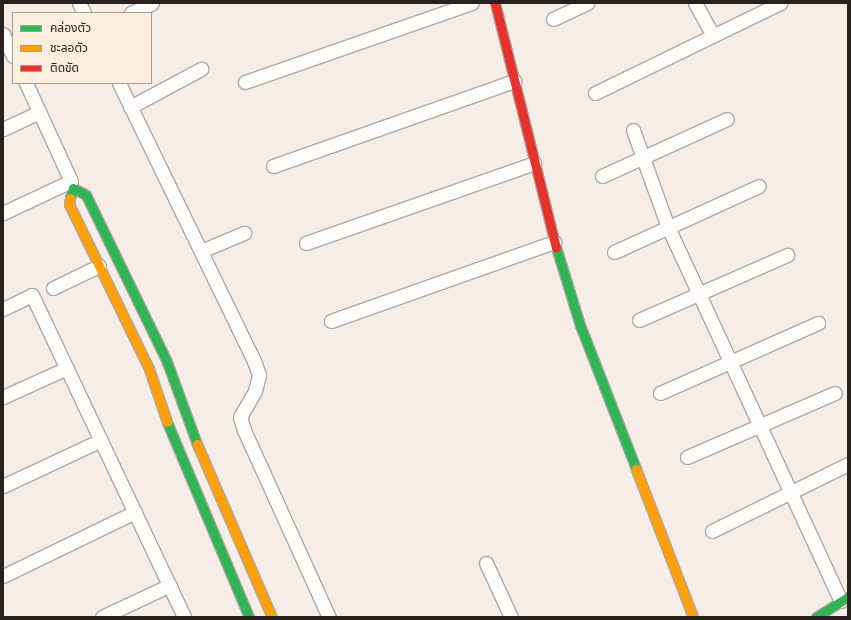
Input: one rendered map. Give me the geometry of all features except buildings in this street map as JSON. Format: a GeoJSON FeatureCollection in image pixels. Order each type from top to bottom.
{"type":"FeatureCollection","features":[{"type":"Feature","properties":{"kind":"street"},"geometry":{"type":"LineString","coordinates":[[79,3],[84,12]]}},
{"type":"Feature","properties":{"kind":"street"},"geometry":{"type":"LineString","coordinates":[[133,12],[152,3]]}},
{"type":"Feature","properties":{"kind":"street"},"geometry":{"type":"LineString","coordinates":[[245,82],[472,3]]}},
{"type":"Feature","properties":{"kind":"street"},"geometry":{"type":"LineString","coordinates":[[496,3],[554,242],[582,332],[693,617]]}},
{"type":"Feature","properties":{"kind":"street"},"geometry":{"type":"LineString","coordinates":[[553,20],[587,3]]}},
{"type":"Feature","properties":{"kind":"street"},"geometry":{"type":"LineString","coordinates":[[695,3],[713,35]]}},
{"type":"Feature","properties":{"kind":"street"},"geometry":{"type":"LineString","coordinates":[[595,93],[780,3]]}},
{"type":"Feature","properties":{"kind":"street"},"geometry":{"type":"LineString","coordinates":[[4,37],[12,54]]}},
{"type":"Feature","properties":{"kind":"street"},"geometry":{"type":"LineString","coordinates":[[130,108],[201,69]]}},
{"type":"Feature","properties":{"kind":"street"},"geometry":{"type":"LineString","coordinates":[[273,166],[514,81]]}},
{"type":"Feature","properties":{"kind":"street"},"geometry":{"type":"LineString","coordinates":[[26,84],[72,185],[86,195],[160,348],[184,414],[272,617]]}},
{"type":"Feature","properties":{"kind":"street"},"geometry":{"type":"LineString","coordinates":[[119,84],[201,251],[259,375],[255,391],[240,417],[244,430],[329,617]]}},
{"type":"Feature","properties":{"kind":"street"},"geometry":{"type":"LineString","coordinates":[[3,129],[39,112]]}},
{"type":"Feature","properties":{"kind":"street"},"geometry":{"type":"LineString","coordinates":[[602,176],[727,119]]}},
{"type":"Feature","properties":{"kind":"street"},"geometry":{"type":"LineString","coordinates":[[633,130],[642,159],[668,227],[698,294],[789,495],[844,599],[816,617]]}},
{"type":"Feature","properties":{"kind":"street"},"geometry":{"type":"LineString","coordinates":[[306,243],[534,163]]}},
{"type":"Feature","properties":{"kind":"street"},"geometry":{"type":"LineString","coordinates":[[3,213],[72,185]]}},
{"type":"Feature","properties":{"kind":"street"},"geometry":{"type":"LineString","coordinates":[[72,185],[69,204],[149,369],[186,470],[249,617]]}},
{"type":"Feature","properties":{"kind":"street"},"geometry":{"type":"LineString","coordinates":[[614,252],[759,186]]}},
{"type":"Feature","properties":{"kind":"street"},"geometry":{"type":"LineString","coordinates":[[201,251],[244,233]]}},
{"type":"Feature","properties":{"kind":"street"},"geometry":{"type":"LineString","coordinates":[[331,321],[554,242]]}},
{"type":"Feature","properties":{"kind":"street"},"geometry":{"type":"LineString","coordinates":[[639,320],[787,255]]}},
{"type":"Feature","properties":{"kind":"street"},"geometry":{"type":"LineString","coordinates":[[53,288],[99,266]]}},
{"type":"Feature","properties":{"kind":"street"},"geometry":{"type":"LineString","coordinates":[[3,308],[32,295],[184,617]]}},
{"type":"Feature","properties":{"kind":"street"},"geometry":{"type":"LineString","coordinates":[[660,393],[729,361],[818,323]]}},
{"type":"Feature","properties":{"kind":"street"},"geometry":{"type":"LineString","coordinates":[[3,398],[67,368]]}},
{"type":"Feature","properties":{"kind":"street"},"geometry":{"type":"LineString","coordinates":[[687,457],[759,428],[835,393]]}},
{"type":"Feature","properties":{"kind":"street"},"geometry":{"type":"LineString","coordinates":[[3,486],[101,440]]}},
{"type":"Feature","properties":{"kind":"street"},"geometry":{"type":"LineString","coordinates":[[186,470],[206,462]]}},
{"type":"Feature","properties":{"kind":"street"},"geometry":{"type":"LineString","coordinates":[[712,531],[789,495],[848,464]]}},
{"type":"Feature","properties":{"kind":"street"},"geometry":{"type":"LineString","coordinates":[[201,505],[220,496]]}},
{"type":"Feature","properties":{"kind":"street"},"geometry":{"type":"LineString","coordinates":[[3,576],[135,512]]}},
{"type":"Feature","properties":{"kind":"street"},"geometry":{"type":"LineString","coordinates":[[486,562],[511,617]]}},
{"type":"Feature","properties":{"kind":"street"},"geometry":{"type":"LineString","coordinates":[[102,617],[170,586]]}},
{"type":"Feature","properties":{"kind":"traffic: fast"},"geometry":{"type":"LineString","coordinates":[[70,198],[73,188],[86,195],[167,362],[197,444]]}},
{"type":"Feature","properties":{"kind":"traffic: fast"},"geometry":{"type":"LineString","coordinates":[[556,247],[580,325],[636,469]]}},
{"type":"Feature","properties":{"kind":"traffic: fast"},"geometry":{"type":"LineString","coordinates":[[167,422],[249,617]]}},
{"type":"Feature","properties":{"kind":"traffic: fast"},"geometry":{"type":"LineString","coordinates":[[816,617],[848,597]]}},
{"type":"Feature","properties":{"kind":"traffic: slow"},"geometry":{"type":"LineString","coordinates":[[70,198],[69,204],[149,369],[167,422]]}},
{"type":"Feature","properties":{"kind":"traffic: slow"},"geometry":{"type":"LineString","coordinates":[[197,444],[272,617]]}},
{"type":"Feature","properties":{"kind":"traffic: slow"},"geometry":{"type":"LineString","coordinates":[[636,469],[693,617]]}},
{"type":"Feature","properties":{"kind":"traffic: jam"},"geometry":{"type":"LineString","coordinates":[[495,3],[556,247]]}}]}
